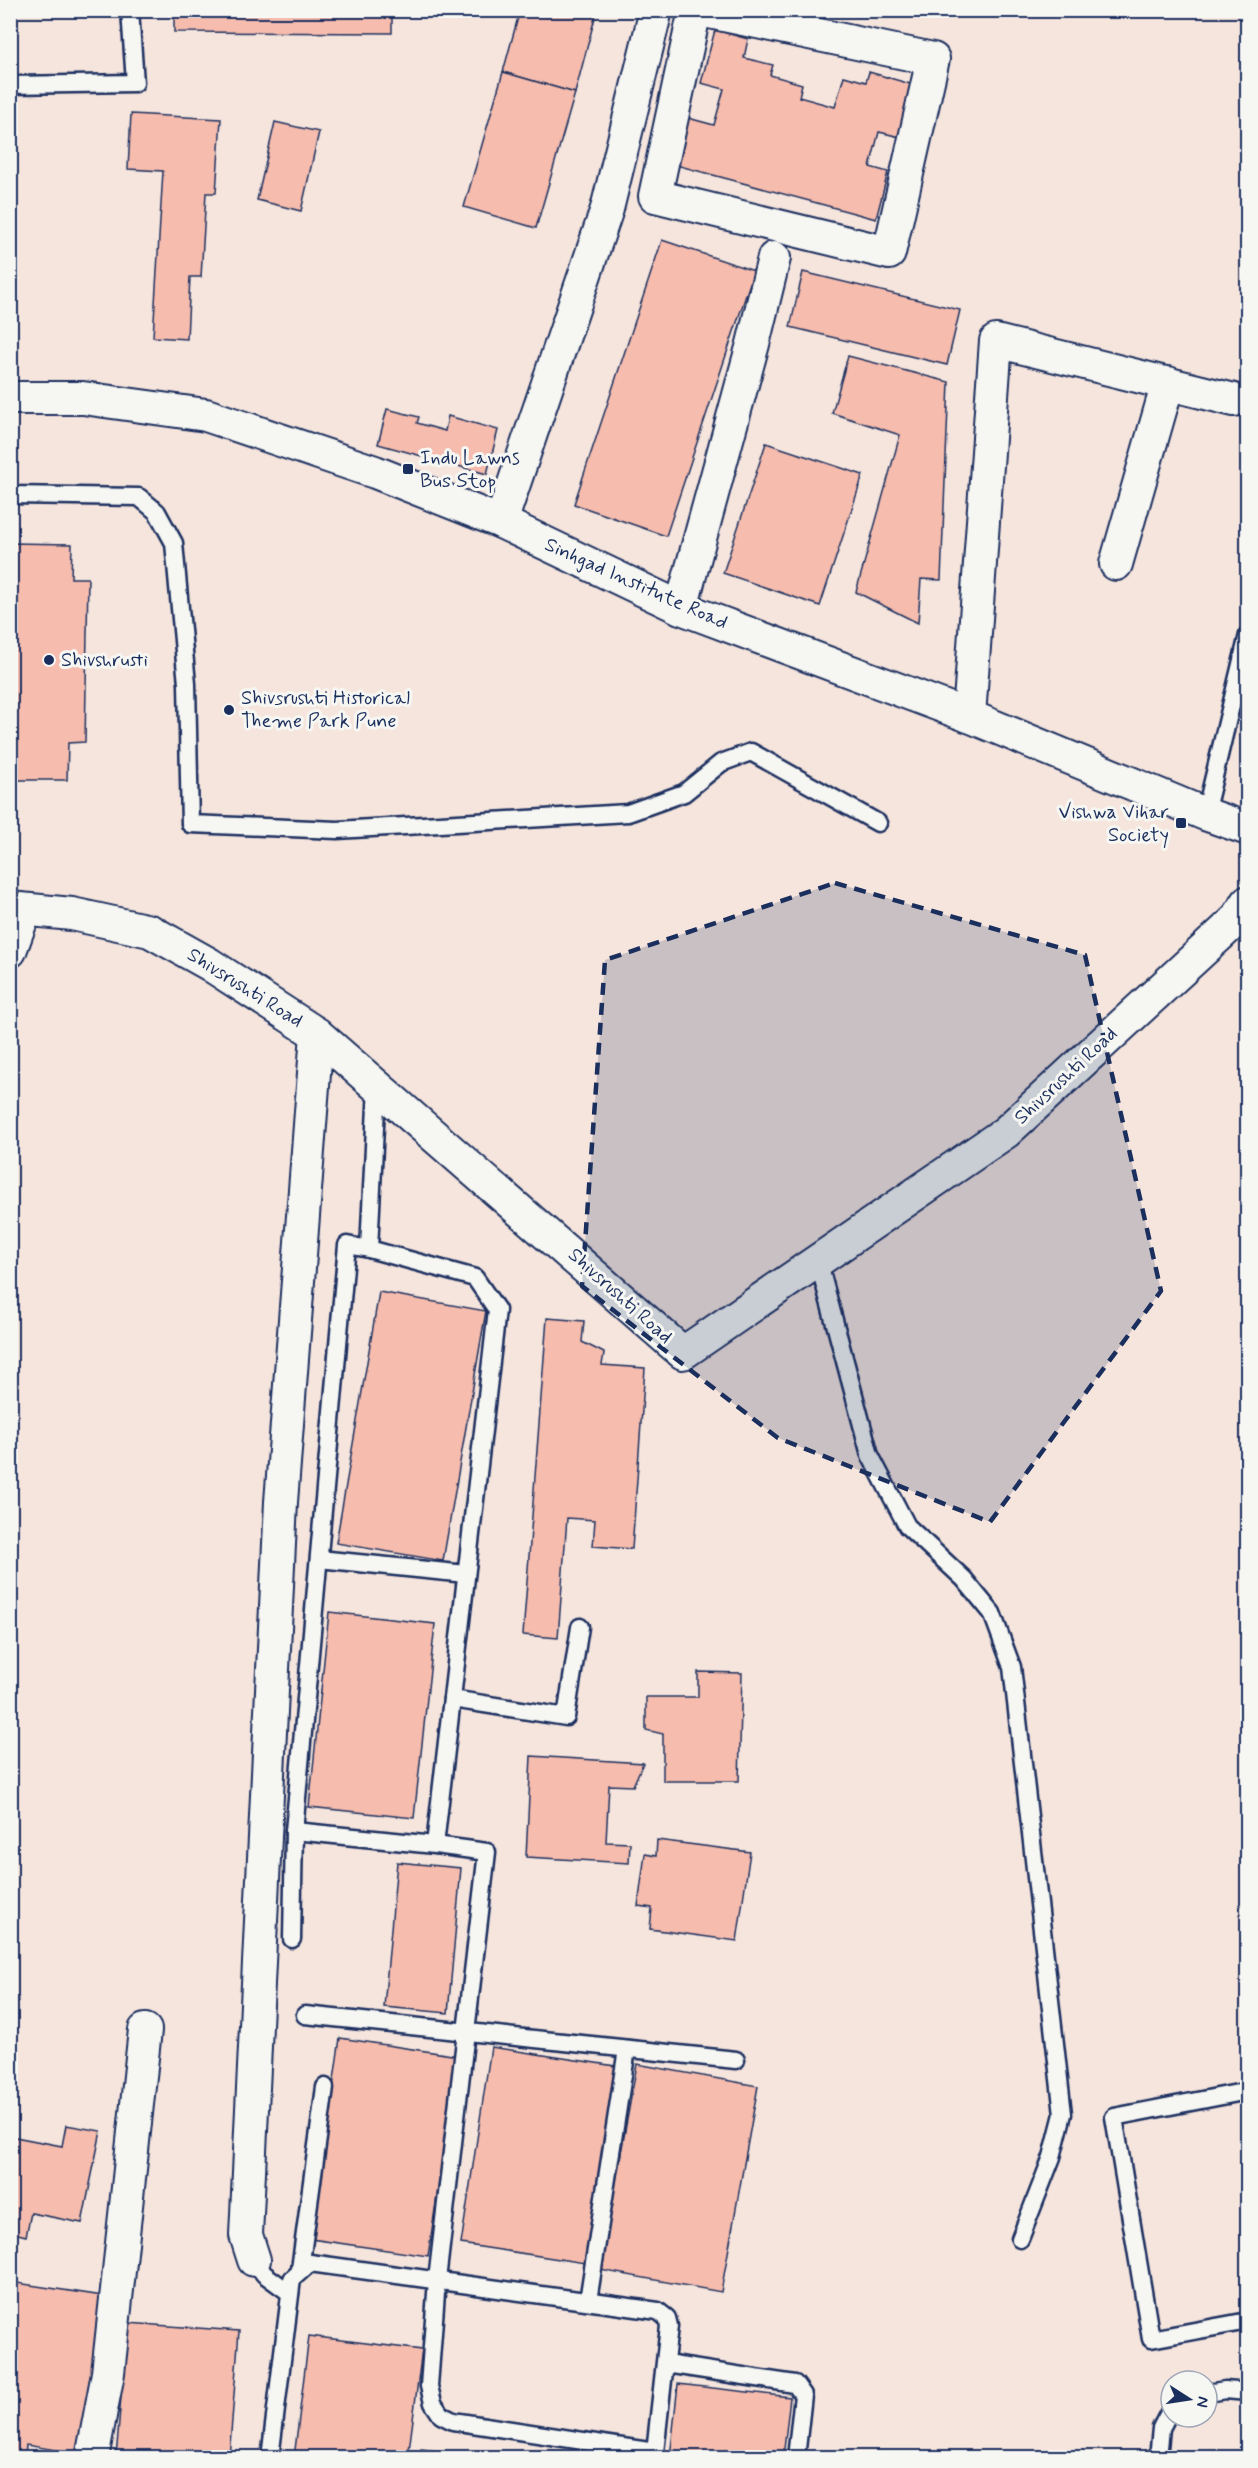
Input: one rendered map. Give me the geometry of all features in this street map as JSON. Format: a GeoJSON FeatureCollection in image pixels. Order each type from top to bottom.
{"type":"FeatureCollection","features":[{"type":"Feature","properties":{"kind":"street"},"geometry":{"type":"LineString","coordinates":[[501,522],[607,209],[656,10]]}},
{"type":"Feature","properties":{"kind":"street"},"geometry":{"type":"LineString","coordinates":[[698,10],[933,59],[889,253],[654,196],[698,10]]}},
{"type":"Feature","properties":{"kind":"street"},"geometry":{"type":"LineString","coordinates":[[681,608],[774,258]]}},
{"type":"Feature","properties":{"kind":"street"},"geometry":{"type":"LineString","coordinates":[[969,716],[996,341],[1234,400]]}},
{"type":"Feature","properties":{"kind":"street"},"geometry":{"type":"LineString","coordinates":[[1116,564],[1168,383]]}},
{"type":"Feature","properties":{"kind":"street","name":"Sinhgad Institute Road"},"geometry":{"type":"LineString","coordinates":[[10,398],[82,398],[206,415],[375,472],[501,522],[681,608],[969,716],[1205,814],[1248,829]]}},
{"type":"Feature","properties":{"kind":"street","name":"Shivsrushti Road"},"geometry":{"type":"LineString","coordinates":[[18,909],[72,914],[150,931],[209,963],[317,1034],[683,1353],[1006,1132],[1235,921],[1248,902]]}},
{"type":"Feature","properties":{"kind":"street"},"geometry":{"type":"LineString","coordinates":[[10,951],[18,909]]}},
{"type":"Feature","properties":{"kind":"street"},"geometry":{"type":"LineString","coordinates":[[254,2260],[246,2235],[281,1502],[317,1034]]}},
{"type":"Feature","properties":{"kind":"street"},"geometry":{"type":"LineString","coordinates":[[92,2457],[108,2373],[145,2030]]}},
{"type":"Feature","properties":{"kind":"lane"},"geometry":{"type":"LineString","coordinates":[[10,85],[135,82],[130,10]]}},
{"type":"Feature","properties":{"kind":"lane"},"geometry":{"type":"LineString","coordinates":[[10,495],[140,497],[157,513],[174,543],[187,684],[190,824],[337,830],[628,813],[684,793],[721,763],[751,752],[878,823]]}},
{"type":"Feature","properties":{"kind":"lane"},"geometry":{"type":"LineString","coordinates":[[1205,814],[1248,635]]}},
{"type":"Feature","properties":{"kind":"lane"},"geometry":{"type":"LineString","coordinates":[[369,1249],[377,1086]]}},
{"type":"Feature","properties":{"kind":"lane"},"geometry":{"type":"LineString","coordinates":[[292,1939],[294,1832],[347,1245],[475,1278],[497,1310],[435,1845]]}},
{"type":"Feature","properties":{"kind":"lane"},"geometry":{"type":"LineString","coordinates":[[818,1260],[870,1455],[907,1526],[964,1579],[992,1613],[1012,1667],[1063,2114],[1052,2157],[1020,2239]]}},
{"type":"Feature","properties":{"kind":"lane"},"geometry":{"type":"LineString","coordinates":[[319,1559],[466,1574]]}},
{"type":"Feature","properties":{"kind":"lane"},"geometry":{"type":"LineString","coordinates":[[452,1699],[566,1717],[579,1627]]}},
{"type":"Feature","properties":{"kind":"lane"},"geometry":{"type":"LineString","coordinates":[[270,2457],[292,2279],[300,2269],[310,2263],[437,2280],[658,2311],[667,2318],[669,2326],[655,2455],[453,2421],[441,2415],[433,2403],[429,2386],[437,2280],[487,1852],[294,1832]]}},
{"type":"Feature","properties":{"kind":"lane"},"geometry":{"type":"LineString","coordinates":[[305,2015],[736,2060]]}},
{"type":"Feature","properties":{"kind":"lane"},"geometry":{"type":"LineString","coordinates":[[588,2301],[627,2049]]}},
{"type":"Feature","properties":{"kind":"lane"},"geometry":{"type":"LineString","coordinates":[[300,2269],[325,2086]]}},
{"type":"Feature","properties":{"kind":"lane"},"geometry":{"type":"LineString","coordinates":[[1248,2091],[1114,2117],[1151,2339],[1248,2321]]}},
{"type":"Feature","properties":{"kind":"lane"},"geometry":{"type":"LineString","coordinates":[[254,2260],[264,2274],[290,2293]]}},
{"type":"Feature","properties":{"kind":"lane"},"geometry":{"type":"LineString","coordinates":[[666,2364],[795,2384],[803,2395],[796,2457]]}},
{"type":"Feature","properties":{"kind":"lane"},"geometry":{"type":"LineString","coordinates":[[1219,2391],[1248,2391]]}},
{"type":"Feature","properties":{"kind":"lane"},"geometry":{"type":"LineString","coordinates":[[1158,2457],[1161,2429]]}},
{"type":"Feature","properties":{"kind":"highlighted area"},"geometry":{"type":"Polygon","coordinates":[[[835,883],[1085,955],[1161,1291],[990,1522],[778,1438],[582,1286],[605,960],[835,883]]]}},
{"type":"Feature","properties":{"kind":"building"},"geometry":{"type":"Polygon","coordinates":[[[174,10],[392,10],[392,33],[174,32],[174,10]]]}},
{"type":"Feature","properties":{"kind":"building"},"geometry":{"type":"Polygon","coordinates":[[[520,10],[597,10],[575,93],[503,72],[520,10]]]}},
{"type":"Feature","properties":{"kind":"building"},"geometry":{"type":"Polygon","coordinates":[[[715,30],[748,39],[744,58],[773,65],[770,75],[802,84],[799,97],[835,107],[844,76],[866,82],[869,72],[914,85],[900,137],[879,132],[870,167],[888,172],[876,219],[676,165],[688,118],[714,125],[724,89],[701,83],[715,30]]]}},
{"type":"Feature","properties":{"kind":"building"},"geometry":{"type":"Polygon","coordinates":[[[503,72],[575,93],[536,228],[464,207],[503,72]]]}},
{"type":"Feature","properties":{"kind":"building"},"geometry":{"type":"Polygon","coordinates":[[[131,114],[221,119],[216,193],[206,193],[201,277],[190,277],[187,339],[153,337],[163,171],[128,169],[131,114]]]}},
{"type":"Feature","properties":{"kind":"building"},"geometry":{"type":"Polygon","coordinates":[[[275,122],[319,132],[301,211],[257,200],[275,122]]]}},
{"type":"Feature","properties":{"kind":"building"},"geometry":{"type":"Polygon","coordinates":[[[662,240],[754,271],[666,536],[574,504],[662,240]]]}},
{"type":"Feature","properties":{"kind":"building"},"geometry":{"type":"Polygon","coordinates":[[[803,272],[960,310],[947,365],[790,327],[803,272]]]}},
{"type":"Feature","properties":{"kind":"building"},"geometry":{"type":"Polygon","coordinates":[[[848,356],[949,382],[941,580],[921,579],[918,623],[856,592],[900,435],[832,413],[848,356]]]}},
{"type":"Feature","properties":{"kind":"building"},"geometry":{"type":"Polygon","coordinates":[[[387,409],[419,417],[417,423],[445,431],[448,416],[498,430],[487,474],[378,444],[387,409]]]}},
{"type":"Feature","properties":{"kind":"building"},"geometry":{"type":"Polygon","coordinates":[[[766,443],[863,475],[820,606],[723,573],[766,443]]]}},
{"type":"Feature","properties":{"kind":"building","name":"Shivshrusti"},"geometry":{"type":"Polygon","coordinates":[[[10,543],[72,544],[71,578],[88,578],[85,742],[68,743],[67,780],[10,780],[10,543]]]}},
{"type":"Feature","properties":{"kind":"building"},"geometry":{"type":"Polygon","coordinates":[[[379,1292],[486,1311],[443,1561],[336,1543],[379,1292]]]}},
{"type":"Feature","properties":{"kind":"building"},"geometry":{"type":"Polygon","coordinates":[[[547,1318],[584,1321],[582,1342],[604,1353],[602,1365],[645,1368],[632,1549],[593,1546],[595,1520],[567,1518],[558,1638],[523,1635],[547,1318]]]}},
{"type":"Feature","properties":{"kind":"building"},"geometry":{"type":"Polygon","coordinates":[[[329,1612],[435,1624],[414,1818],[309,1807],[329,1612]]]}},
{"type":"Feature","properties":{"kind":"building"},"geometry":{"type":"Polygon","coordinates":[[[698,1672],[742,1673],[739,1781],[663,1781],[663,1734],[646,1730],[646,1697],[698,1697],[698,1672]]]}},
{"type":"Feature","properties":{"kind":"building"},"geometry":{"type":"Polygon","coordinates":[[[531,1756],[643,1763],[633,1786],[609,1785],[606,1842],[630,1843],[629,1863],[526,1857],[531,1756]]]}},
{"type":"Feature","properties":{"kind":"building"},"geometry":{"type":"Polygon","coordinates":[[[657,1840],[750,1852],[737,1941],[650,1929],[652,1908],[638,1906],[645,1854],[656,1856],[657,1840]]]}},
{"type":"Feature","properties":{"kind":"building"},"geometry":{"type":"Polygon","coordinates":[[[397,1862],[461,1868],[448,2013],[384,2007],[397,1862]]]}},
{"type":"Feature","properties":{"kind":"building"},"geometry":{"type":"Polygon","coordinates":[[[340,2038],[458,2056],[428,2256],[311,2239],[340,2038]]]}},
{"type":"Feature","properties":{"kind":"building"},"geometry":{"type":"Polygon","coordinates":[[[491,2047],[615,2066],[585,2263],[461,2244],[491,2047]]]}},
{"type":"Feature","properties":{"kind":"building"},"geometry":{"type":"Polygon","coordinates":[[[637,2064],[758,2086],[721,2292],[600,2270],[637,2064]]]}},
{"type":"Feature","properties":{"kind":"building"},"geometry":{"type":"Polygon","coordinates":[[[66,2125],[101,2131],[82,2223],[31,2213],[26,2236],[10,2232],[10,2136],[62,2146],[66,2125]]]}},
{"type":"Feature","properties":{"kind":"building"},"geometry":{"type":"Polygon","coordinates":[[[17,2283],[109,2297],[84,2458],[62,2458],[63,2451],[26,2445],[25,2455],[10,2453],[10,2327],[17,2283]]]}},
{"type":"Feature","properties":{"kind":"building"},"geometry":{"type":"Polygon","coordinates":[[[127,2323],[239,2331],[229,2458],[116,2458],[127,2323]]]}},
{"type":"Feature","properties":{"kind":"building"},"geometry":{"type":"Polygon","coordinates":[[[309,2336],[422,2350],[408,2458],[294,2458],[309,2336]]]}},
{"type":"Feature","properties":{"kind":"building"},"geometry":{"type":"Polygon","coordinates":[[[678,2384],[790,2397],[783,2458],[670,2458],[678,2384]]]}},
{"type":"Feature","properties":{"kind":"building"},"geometry":{"type":"Polygon","coordinates":[[[421,2449],[493,2458],[420,2458],[421,2449]]]}},
{"type":"Feature","properties":{"kind":"place","name":"Indu Lawns Bus Stop"},"geometry":{"type":"Point","coordinates":[408,469]}},
{"type":"Feature","properties":{"kind":"place","name":"Shivshrusti"},"geometry":{"type":"Point","coordinates":[49,660]}},
{"type":"Feature","properties":{"kind":"place","name":"Shivsrushti Historical Theme Park Pune"},"geometry":{"type":"Point","coordinates":[229,710]}},
{"type":"Feature","properties":{"kind":"place","name":"Vishwa Vihar Society"},"geometry":{"type":"Point","coordinates":[1181,823]}}]}
